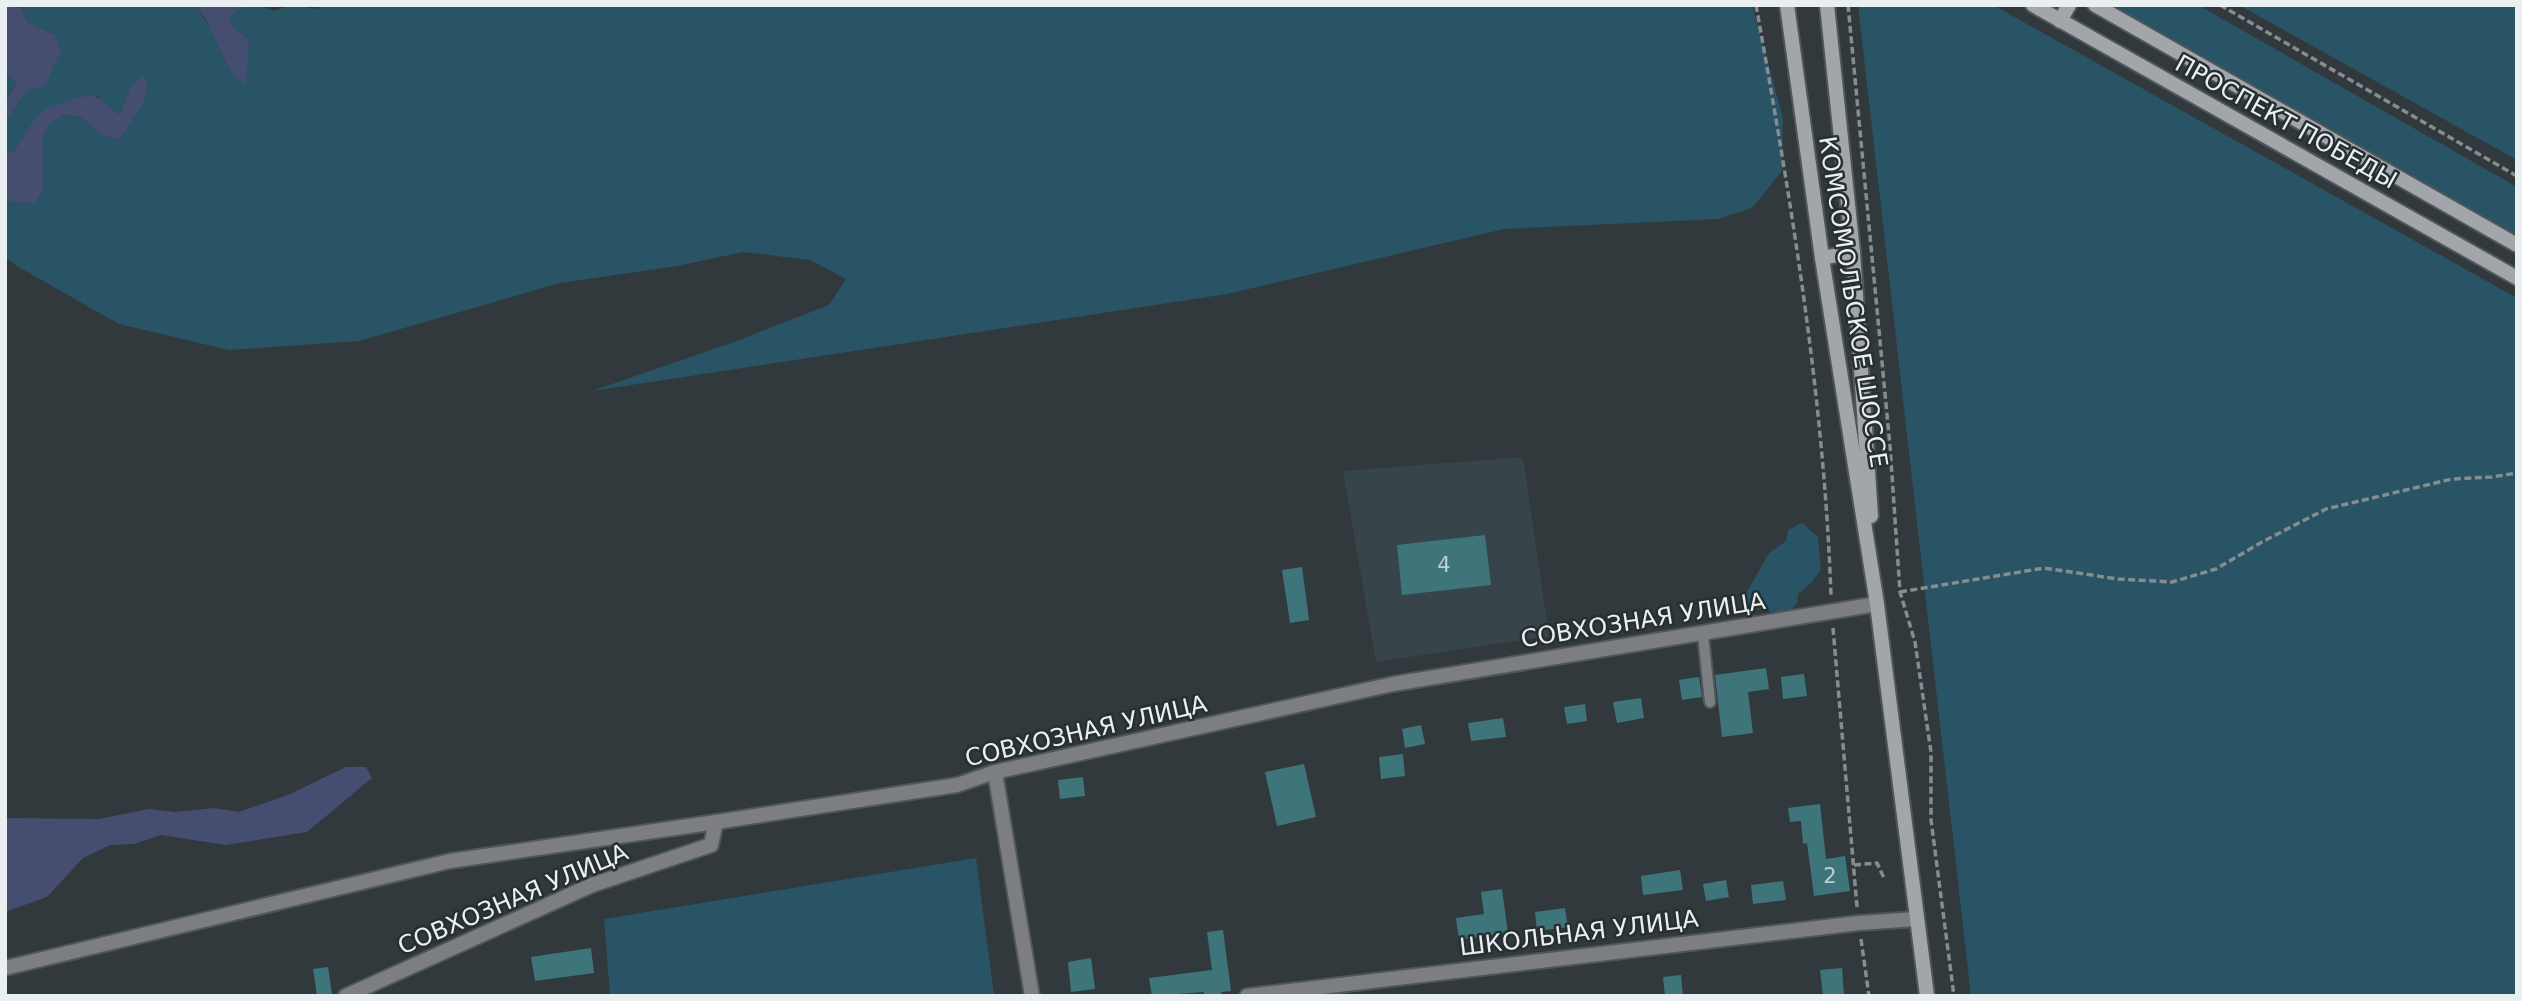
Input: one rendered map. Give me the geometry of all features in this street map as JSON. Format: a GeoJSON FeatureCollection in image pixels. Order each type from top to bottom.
{"type":"FeatureCollection","features":[{"type":"Feature","properties":{"kind":"main road","name":"КОМСОМОЛЬСКОЕ ШОССЕ"},"geometry":{"type":"LineString","coordinates":[[1787,5],[1822,258],[1877,604],[1927,996]]}},
{"type":"Feature","properties":{"kind":"main road","name":"КОМСОМОЛЬСКОЕ ШОССЕ"},"geometry":{"type":"LineString","coordinates":[[1827,5],[1853,252],[1877,604]]}},
{"type":"Feature","properties":{"kind":"main road","name":"ПРОСПЕКТ ПОБЕДЫ"},"geometry":{"type":"LineString","coordinates":[[2033,5],[2517,278]]}},
{"type":"Feature","properties":{"kind":"main road"},"geometry":{"type":"LineString","coordinates":[[2060,21],[2069,5]]}},
{"type":"Feature","properties":{"kind":"main road","name":"ПРОСПЕКТ ПОБЕДЫ"},"geometry":{"type":"LineString","coordinates":[[2095,5],[2517,245]]}},
{"type":"Feature","properties":{"kind":"main road"},"geometry":{"type":"LineString","coordinates":[[1822,258],[1853,252]]}},
{"type":"Feature","properties":{"kind":"street","name":"СОВХОЗНАЯ УЛИЦА"},"geometry":{"type":"LineString","coordinates":[[346,996],[592,885],[711,845],[716,822],[957,785],[995,772],[1393,684],[1703,635],[1877,604]]}},
{"type":"Feature","properties":{"kind":"street"},"geometry":{"type":"LineString","coordinates":[[995,772],[1032,996]]}},
{"type":"Feature","properties":{"kind":"street"},"geometry":{"type":"LineString","coordinates":[[5,968],[450,861],[716,822]]}},
{"type":"Feature","properties":{"kind":"street","name":"ШКОЛЬНАЯ УЛИЦА"},"geometry":{"type":"LineString","coordinates":[[1247,996],[1859,923],[1916,919]]}},
{"type":"Feature","properties":{"kind":"lane"},"geometry":{"type":"LineString","coordinates":[[1703,635],[1710,702]]}},
{"type":"Feature","properties":{"kind":"path"},"geometry":{"type":"LineString","coordinates":[[1756,5],[1791,205],[1806,317],[1828,516],[1831,611],[1859,923],[1869,996]]}},
{"type":"Feature","properties":{"kind":"path"},"geometry":{"type":"LineString","coordinates":[[1848,5],[1891,446],[1900,592],[1915,642],[1931,752],[1931,820],[1954,996]]}},
{"type":"Feature","properties":{"kind":"path"},"geometry":{"type":"LineString","coordinates":[[2220,5],[2517,176]]}},
{"type":"Feature","properties":{"kind":"path"},"geometry":{"type":"LineString","coordinates":[[1900,592],[2044,568],[2118,579],[2172,582],[2216,569],[2326,509],[2452,479],[2517,473]]}},
{"type":"Feature","properties":{"kind":"path"},"geometry":{"type":"LineString","coordinates":[[1854,864],[1877,863],[1884,878]]}},
{"type":"Feature","properties":{"kind":"shaded area"},"geometry":{"type":"Polygon","coordinates":[[[5,5],[21,8],[27,22],[55,35],[61,51],[45,85],[26,90],[5,123],[5,105],[16,83],[5,71],[5,5]]]}},
{"type":"Feature","properties":{"kind":"shaded area"},"geometry":{"type":"Polygon","coordinates":[[[10,5],[196,5],[245,85],[249,40],[231,25],[230,16],[247,5],[259,5],[274,11],[292,5],[317,9],[322,5],[1752,5],[1783,118],[1782,171],[1752,208],[1718,219],[1504,229],[1227,294],[592,391],[734,342],[829,305],[846,279],[810,260],[743,252],[677,266],[560,283],[359,341],[229,350],[119,324],[5,257],[5,201],[35,204],[44,189],[43,137],[49,124],[64,115],[80,117],[103,136],[119,140],[130,88],[120,114],[112,112],[98,96],[42,111],[19,146],[12,152],[5,150],[5,123],[55,35],[27,22],[21,8],[10,5]]]}},
{"type":"Feature","properties":{"kind":"shaded area"},"geometry":{"type":"Polygon","coordinates":[[[196,5],[247,5],[230,16],[231,25],[249,40],[246,85],[232,74],[196,5]]]}},
{"type":"Feature","properties":{"kind":"shaded area"},"geometry":{"type":"Polygon","coordinates":[[[1858,5],[1993,5],[2517,298],[2517,996],[1971,996],[1858,5]]]}},
{"type":"Feature","properties":{"kind":"shaded area"},"geometry":{"type":"Polygon","coordinates":[[[2116,5],[2198,5],[2517,187],[2517,237],[2123,13],[2116,5]]]}},
{"type":"Feature","properties":{"kind":"shaded area"},"geometry":{"type":"Polygon","coordinates":[[[2239,5],[2517,5],[2517,160],[2239,5]]]}},
{"type":"Feature","properties":{"kind":"shaded area"},"geometry":{"type":"Polygon","coordinates":[[[5,71],[16,83],[5,105],[5,71]]]}},
{"type":"Feature","properties":{"kind":"shaded area"},"geometry":{"type":"Polygon","coordinates":[[[142,76],[148,84],[144,102],[119,140],[103,136],[80,117],[64,115],[49,124],[43,137],[44,189],[35,204],[5,201],[5,150],[12,152],[16,148],[41,112],[67,101],[94,96],[120,114],[130,88],[142,76]]]}},
{"type":"Feature","properties":{"kind":"shaded area"},"geometry":{"type":"Polygon","coordinates":[[[1523,457],[1549,636],[1376,662],[1343,471],[1523,457]]]}},
{"type":"Feature","properties":{"kind":"shaded area"},"geometry":{"type":"Polygon","coordinates":[[[1802,523],[1818,537],[1821,570],[1798,594],[1797,603],[1789,612],[1778,613],[1749,607],[1743,599],[1769,553],[1786,541],[1788,530],[1802,523]]]}},
{"type":"Feature","properties":{"kind":"shaded area"},"geometry":{"type":"Polygon","coordinates":[[[346,767],[366,767],[372,778],[307,832],[226,845],[161,835],[134,844],[110,845],[83,858],[47,897],[5,912],[5,818],[99,819],[149,809],[175,812],[214,808],[239,812],[288,795],[346,767]]]}},
{"type":"Feature","properties":{"kind":"shaded area"},"geometry":{"type":"Polygon","coordinates":[[[976,858],[994,996],[610,996],[604,919],[976,858]]]}},
{"type":"Feature","properties":{"kind":"building"},"geometry":{"type":"Polygon","coordinates":[[[1485,535],[1491,585],[1402,595],[1397,545],[1485,535]]]}},
{"type":"Feature","properties":{"kind":"building"},"geometry":{"type":"Polygon","coordinates":[[[1302,567],[1309,620],[1290,623],[1282,570],[1302,567]]]}},
{"type":"Feature","properties":{"kind":"building"},"geometry":{"type":"Polygon","coordinates":[[[1766,668],[1769,689],[1748,692],[1753,733],[1722,737],[1715,675],[1766,668]]]}},
{"type":"Feature","properties":{"kind":"building"},"geometry":{"type":"Polygon","coordinates":[[[1804,674],[1807,696],[1783,699],[1781,677],[1804,674]]]}},
{"type":"Feature","properties":{"kind":"building"},"geometry":{"type":"Polygon","coordinates":[[[1699,677],[1702,697],[1682,700],[1679,680],[1699,677]]]}},
{"type":"Feature","properties":{"kind":"building"},"geometry":{"type":"Polygon","coordinates":[[[1641,698],[1644,718],[1617,723],[1613,702],[1641,698]]]}},
{"type":"Feature","properties":{"kind":"building"},"geometry":{"type":"Polygon","coordinates":[[[1585,704],[1587,721],[1567,724],[1564,707],[1585,704]]]}},
{"type":"Feature","properties":{"kind":"building"},"geometry":{"type":"Polygon","coordinates":[[[1503,718],[1506,737],[1471,741],[1468,723],[1503,718]]]}},
{"type":"Feature","properties":{"kind":"building"},"geometry":{"type":"Polygon","coordinates":[[[1421,725],[1425,744],[1405,748],[1402,729],[1421,725]]]}},
{"type":"Feature","properties":{"kind":"building"},"geometry":{"type":"Polygon","coordinates":[[[1403,754],[1405,776],[1381,779],[1379,757],[1403,754]]]}},
{"type":"Feature","properties":{"kind":"building"},"geometry":{"type":"Polygon","coordinates":[[[1304,764],[1316,817],[1277,826],[1265,772],[1304,764]]]}},
{"type":"Feature","properties":{"kind":"building"},"geometry":{"type":"Polygon","coordinates":[[[1083,777],[1085,796],[1060,799],[1058,780],[1083,777]]]}},
{"type":"Feature","properties":{"kind":"building"},"geometry":{"type":"Polygon","coordinates":[[[1820,804],[1826,859],[1845,856],[1850,891],[1814,896],[1807,843],[1803,844],[1801,821],[1790,822],[1788,808],[1820,804]]]}},
{"type":"Feature","properties":{"kind":"building"},"geometry":{"type":"Polygon","coordinates":[[[1680,870],[1683,890],[1643,895],[1641,876],[1680,870]]]}},
{"type":"Feature","properties":{"kind":"building"},"geometry":{"type":"Polygon","coordinates":[[[1726,880],[1729,897],[1706,901],[1703,884],[1726,880]]]}},
{"type":"Feature","properties":{"kind":"building"},"geometry":{"type":"Polygon","coordinates":[[[1783,881],[1786,900],[1753,904],[1751,885],[1783,881]]]}},
{"type":"Feature","properties":{"kind":"building"},"geometry":{"type":"Polygon","coordinates":[[[1502,889],[1508,933],[1459,940],[1456,918],[1484,914],[1481,892],[1502,889]]]}},
{"type":"Feature","properties":{"kind":"building"},"geometry":{"type":"Polygon","coordinates":[[[1565,908],[1568,927],[1537,931],[1535,912],[1565,908]]]}},
{"type":"Feature","properties":{"kind":"building"},"geometry":{"type":"Polygon","coordinates":[[[1223,930],[1231,991],[1221,992],[1222,996],[1204,996],[1204,992],[1152,996],[1149,978],[1212,970],[1207,932],[1223,930]]]}},
{"type":"Feature","properties":{"kind":"building"},"geometry":{"type":"Polygon","coordinates":[[[591,948],[594,973],[535,981],[531,957],[591,948]]]}},
{"type":"Feature","properties":{"kind":"building"},"geometry":{"type":"Polygon","coordinates":[[[1091,958],[1095,989],[1071,992],[1068,962],[1091,958]]]}},
{"type":"Feature","properties":{"kind":"building"},"geometry":{"type":"Polygon","coordinates":[[[328,967],[332,994],[317,996],[313,969],[328,967]]]}},
{"type":"Feature","properties":{"kind":"building"},"geometry":{"type":"Polygon","coordinates":[[[1842,968],[1844,996],[1823,996],[1820,970],[1842,968]]]}},
{"type":"Feature","properties":{"kind":"building"},"geometry":{"type":"Polygon","coordinates":[[[1681,975],[1683,996],[1665,996],[1663,977],[1681,975]]]}}]}
